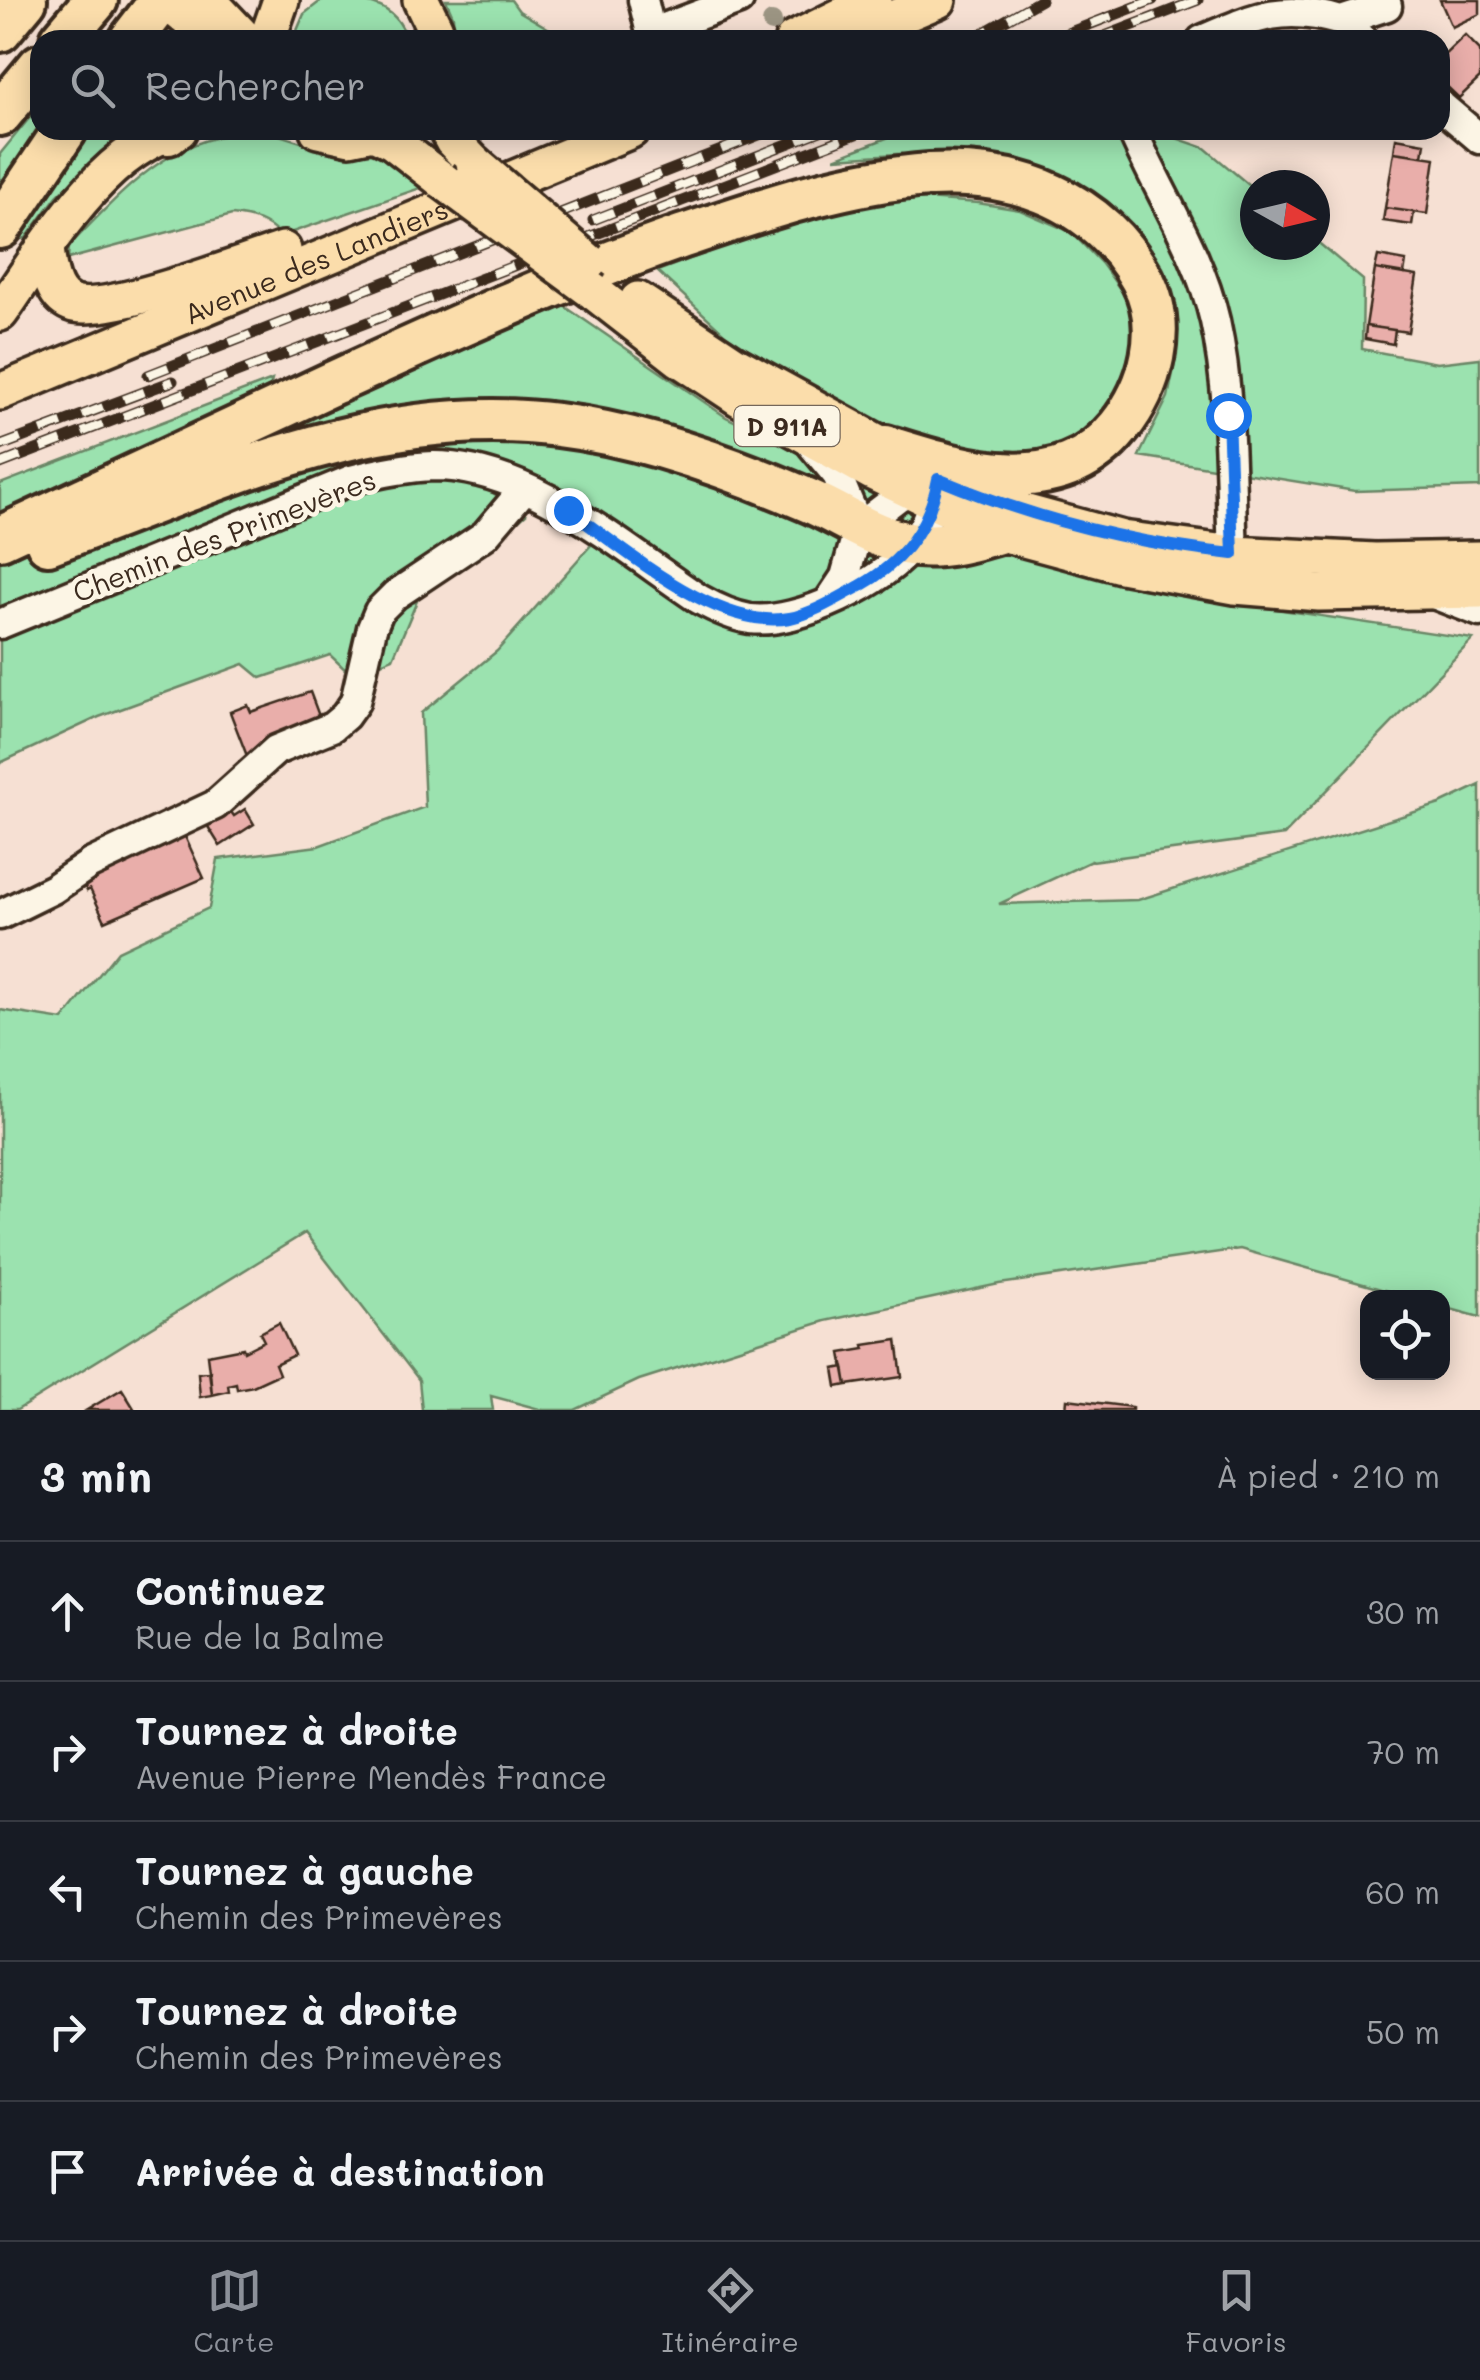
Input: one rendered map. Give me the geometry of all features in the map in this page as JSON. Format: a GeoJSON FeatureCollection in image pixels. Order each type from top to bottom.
{"type":"FeatureCollection","features":[{"type":"Feature","properties":{"kind":"highway"},"geometry":{"type":"LineString","coordinates":[[0,30],[25,0]]}},
{"type":"Feature","properties":{"kind":"highway"},"geometry":{"type":"LineString","coordinates":[[70,30],[96,0]]}},
{"type":"Feature","properties":{"kind":"highway"},"geometry":{"type":"LineString","coordinates":[[145,30],[180,2],[205,30]]}},
{"type":"Feature","properties":{"kind":"highway"},"geometry":{"type":"LineString","coordinates":[[0,114],[30,78]]}},
{"type":"Feature","properties":{"kind":"highway"},"geometry":{"type":"LineString","coordinates":[[0,227],[59,140]]}},
{"type":"Feature","properties":{"kind":"highway"},"geometry":{"type":"LineString","coordinates":[[0,538],[485,314],[620,258],[788,203],[891,179],[964,176],[1010,182],[1044,192],[1080,208],[1103,225],[1142,280],[1152,316],[1154,348],[1148,378],[1113,434],[1088,454],[1027,475],[975,472],[886,447]]}},
{"type":"Feature","properties":{"kind":"highway"},"geometry":{"type":"LineString","coordinates":[[0,560],[273,460],[374,431],[486,419],[562,426],[649,445],[765,483],[859,527],[913,545],[950,545],[998,532]]}},
{"type":"Feature","properties":{"kind":"main road"},"geometry":{"type":"LineString","coordinates":[[270,30],[281,0]]}},
{"type":"Feature","properties":{"kind":"main road"},"geometry":{"type":"LineString","coordinates":[[420,0],[435,30]]}},
{"type":"Feature","properties":{"kind":"main road"},"geometry":{"type":"LineString","coordinates":[[814,30],[874,0]]}},
{"type":"Feature","properties":{"kind":"main road"},"geometry":{"type":"LineString","coordinates":[[868,30],[938,0]]}},
{"type":"Feature","properties":{"kind":"main road"},"geometry":{"type":"LineString","coordinates":[[180,2],[229,30]]}},
{"type":"Feature","properties":{"kind":"main road"},"geometry":{"type":"LineString","coordinates":[[0,313],[85,195],[155,140]]}},
{"type":"Feature","properties":{"kind":"main road","name":"D 911A"},"geometry":{"type":"LineString","coordinates":[[391,140],[442,180],[605,289],[886,447],[927,491],[1319,593],[1480,590]]}},
{"type":"Feature","properties":{"kind":"main road","name":"D 911A"},"geometry":{"type":"LineString","coordinates":[[453,140],[680,359],[804,436],[927,491],[998,532],[1121,565],[1234,570],[1480,559]]}},
{"type":"Feature","properties":{"kind":"main road"},"geometry":{"type":"LineString","coordinates":[[46,248],[48,269],[65,300],[82,305],[112,302],[280,251],[444,190],[558,140]]}},
{"type":"Feature","properties":{"kind":"main road","name":"Avenue des Landiers"},"geometry":{"type":"LineString","coordinates":[[0,392],[607,140]]}},
{"type":"Feature","properties":{"kind":"street"},"geometry":{"type":"LineString","coordinates":[[643,0],[651,30]]}},
{"type":"Feature","properties":{"kind":"street"},"geometry":{"type":"LineString","coordinates":[[660,30],[739,0]]}},
{"type":"Feature","properties":{"kind":"street"},"geometry":{"type":"LineString","coordinates":[[1341,21],[1388,6],[1385,0]]}},
{"type":"Feature","properties":{"kind":"street"},"geometry":{"type":"LineString","coordinates":[[1229,30],[1282,10],[1313,12],[1341,21],[1351,30]]}},
{"type":"Feature","properties":{"kind":"street"},"geometry":{"type":"LineString","coordinates":[[1450,114],[1480,139]]}},
{"type":"Feature","properties":{"kind":"street"},"geometry":{"type":"LineString","coordinates":[[1136,140],[1148,169],[1188,238],[1214,320],[1228,415],[1234,570]]}},
{"type":"Feature","properties":{"kind":"street"},"geometry":{"type":"LineString","coordinates":[[804,436],[837,475],[859,527],[845,577],[828,602]]}},
{"type":"Feature","properties":{"kind":"street","name":"Chemin des Primevères"},"geometry":{"type":"LineString","coordinates":[[0,624],[351,480],[438,466],[485,474],[568,510],[699,600],[721,610],[747,618],[787,618],[810,612],[864,584],[913,545],[927,491]]}},
{"type":"Feature","properties":{"kind":"street"},"geometry":{"type":"LineString","coordinates":[[0,915],[90,864],[216,805],[276,750],[332,727],[355,702],[379,611],[395,594],[485,535],[524,488]]}},
{"type":"Feature","properties":{"kind":"street"},"geometry":{"type":"LineString","coordinates":[[859,527],[927,491]]}},
{"type":"Feature","properties":{"kind":"street"},"geometry":{"type":"LineString","coordinates":[[1430,592],[1480,612]]}},
{"type":"Feature","properties":{"kind":"green space"},"geometry":{"type":"Polygon","coordinates":[[[322,0],[364,2],[386,10],[403,30],[297,30],[304,14],[322,0]]]}},
{"type":"Feature","properties":{"kind":"green space"},"geometry":{"type":"Polygon","coordinates":[[[446,0],[511,0],[519,11],[551,30],[454,30],[446,0]]]}},
{"type":"Feature","properties":{"kind":"green space"},"geometry":{"type":"Polygon","coordinates":[[[30,117],[31,140],[0,184],[0,154],[30,117]]]}},
{"type":"Feature","properties":{"kind":"green space"},"geometry":{"type":"Polygon","coordinates":[[[75,140],[115,140],[57,196],[26,238],[6,242],[75,140]]]}},
{"type":"Feature","properties":{"kind":"green space"},"geometry":{"type":"Polygon","coordinates":[[[295,140],[329,151],[387,154],[435,183],[281,236],[259,221],[232,215],[68,259],[69,246],[130,185],[174,154],[198,143],[295,140]]]}},
{"type":"Feature","properties":{"kind":"green space"},"geometry":{"type":"Polygon","coordinates":[[[881,140],[1182,140],[1205,148],[1240,177],[1240,260],[1330,260],[1330,252],[1363,280],[1362,349],[1437,363],[1480,358],[1480,487],[1355,491],[1139,456],[1168,397],[1177,354],[1178,321],[1152,259],[1099,197],[992,157],[897,154],[835,158],[881,140]]]}},
{"type":"Feature","properties":{"kind":"green space"},"geometry":{"type":"Polygon","coordinates":[[[926,199],[1020,210],[1071,232],[1102,264],[1130,303],[1140,341],[1122,400],[1078,442],[1026,461],[955,453],[829,401],[725,334],[657,271],[783,225],[855,205],[926,199]]]}},
{"type":"Feature","properties":{"kind":"green space"},"geometry":{"type":"Polygon","coordinates":[[[551,297],[726,417],[909,507],[995,542],[1137,588],[1473,639],[1284,835],[1091,861],[999,904],[1138,900],[1440,804],[1480,785],[1480,1317],[1450,1309],[1450,1290],[1384,1290],[1240,1249],[999,1284],[825,1321],[639,1380],[575,1410],[543,1410],[491,1396],[493,1410],[422,1410],[419,1380],[305,1233],[17,1410],[0,1410],[0,1010],[63,1020],[118,951],[209,908],[218,859],[318,846],[425,807],[421,713],[497,651],[607,527],[443,459],[161,547],[0,607],[0,550],[551,297]]]}},
{"type":"Feature","properties":{"kind":"green space"},"geometry":{"type":"Polygon","coordinates":[[[272,380],[269,392],[0,525],[0,484],[272,380]]]}},
{"type":"Feature","properties":{"kind":"green space"},"geometry":{"type":"Polygon","coordinates":[[[412,481],[477,483],[526,514],[469,564],[419,596],[393,658],[351,675],[330,655],[261,678],[244,664],[99,717],[0,763],[0,635],[330,500],[412,481]]]}},
{"type":"Feature","properties":{"kind":"building"},"geometry":{"type":"Polygon","coordinates":[[[1440,0],[1480,0],[1480,14],[1452,27],[1440,0]]]}},
{"type":"Feature","properties":{"kind":"building"},"geometry":{"type":"Polygon","coordinates":[[[1465,35],[1480,50],[1480,78],[1459,98],[1450,89],[1450,49],[1465,35]]]}},
{"type":"Feature","properties":{"kind":"building"},"geometry":{"type":"Polygon","coordinates":[[[1396,140],[1425,143],[1423,156],[1394,152],[1396,140]]]}},
{"type":"Feature","properties":{"kind":"building"},"geometry":{"type":"Polygon","coordinates":[[[1394,152],[1435,158],[1427,214],[1385,208],[1394,152]]]}},
{"type":"Feature","properties":{"kind":"building"},"geometry":{"type":"Polygon","coordinates":[[[1385,208],[1414,212],[1412,225],[1383,221],[1385,208]]]}},
{"type":"Feature","properties":{"kind":"building"},"geometry":{"type":"Polygon","coordinates":[[[1378,256],[1406,261],[1404,274],[1375,269],[1378,256]]]}},
{"type":"Feature","properties":{"kind":"building"},"geometry":{"type":"Polygon","coordinates":[[[1375,269],[1417,276],[1408,332],[1366,326],[1375,269]]]}},
{"type":"Feature","properties":{"kind":"building"},"geometry":{"type":"Polygon","coordinates":[[[1366,326],[1395,330],[1393,344],[1365,339],[1366,326]]]}},
{"type":"Feature","properties":{"kind":"building"},"geometry":{"type":"Polygon","coordinates":[[[310,692],[322,724],[247,756],[230,712],[248,705],[251,712],[310,692]]]}},
{"type":"Feature","properties":{"kind":"building"},"geometry":{"type":"Polygon","coordinates":[[[229,809],[234,816],[245,809],[254,824],[220,846],[207,825],[229,809]]]}},
{"type":"Feature","properties":{"kind":"building"},"geometry":{"type":"Polygon","coordinates":[[[183,832],[204,878],[105,921],[82,881],[183,832]]]}},
{"type":"Feature","properties":{"kind":"building"},"geometry":{"type":"Polygon","coordinates":[[[279,1323],[294,1355],[275,1364],[279,1374],[253,1386],[237,1389],[236,1383],[228,1385],[229,1391],[212,1395],[207,1355],[243,1348],[244,1351],[264,1341],[260,1333],[279,1323]]]}},
{"type":"Feature","properties":{"kind":"building"},"geometry":{"type":"Polygon","coordinates":[[[897,1340],[902,1377],[847,1385],[841,1353],[897,1340]]]}},
{"type":"Feature","properties":{"kind":"building"},"geometry":{"type":"Polygon","coordinates":[[[844,1367],[847,1385],[837,1387],[834,1369],[844,1367]]]}},
{"type":"Feature","properties":{"kind":"building"},"geometry":{"type":"Polygon","coordinates":[[[210,1371],[212,1395],[200,1397],[198,1373],[210,1371]]]}},
{"type":"Feature","properties":{"kind":"building"},"geometry":{"type":"Polygon","coordinates":[[[122,1389],[135,1410],[87,1410],[122,1389]]]}},
{"type":"Feature","properties":{"kind":"building"},"geometry":{"type":"Polygon","coordinates":[[[1067,1399],[1132,1407],[1132,1410],[1066,1410],[1067,1399]]]}},
{"type":"Feature","properties":{"kind":"railway"},"geometry":{"type":"LineString","coordinates":[[988,30],[1041,0]]}},
{"type":"Feature","properties":{"kind":"railway"},"geometry":{"type":"LineString","coordinates":[[1076,30],[1153,0]]}},
{"type":"Feature","properties":{"kind":"railway"},"geometry":{"type":"LineString","coordinates":[[1121,30],[1198,0]]}},
{"type":"Feature","properties":{"kind":"railway"},"geometry":{"type":"LineString","coordinates":[[148,375],[747,140]]}},
{"type":"Feature","properties":{"kind":"railway"},"geometry":{"type":"LineString","coordinates":[[593,220],[797,140]]}},
{"type":"Feature","properties":{"kind":"railway"},"geometry":{"type":"LineString","coordinates":[[0,464],[840,140]]}},
{"type":"Feature","properties":{"kind":"railway"},"geometry":{"type":"LineString","coordinates":[[0,446],[173,381]]}},
{"type":"Feature","properties":{"kind":"route"},"geometry":{"type":"LineString","coordinates":[[568,510],[699,600],[747,618],[768,620],[810,612],[864,584],[896,561],[913,545],[934,504],[938,479],[1072,527],[1122,539],[1233,554],[1228,415]]}}]}
